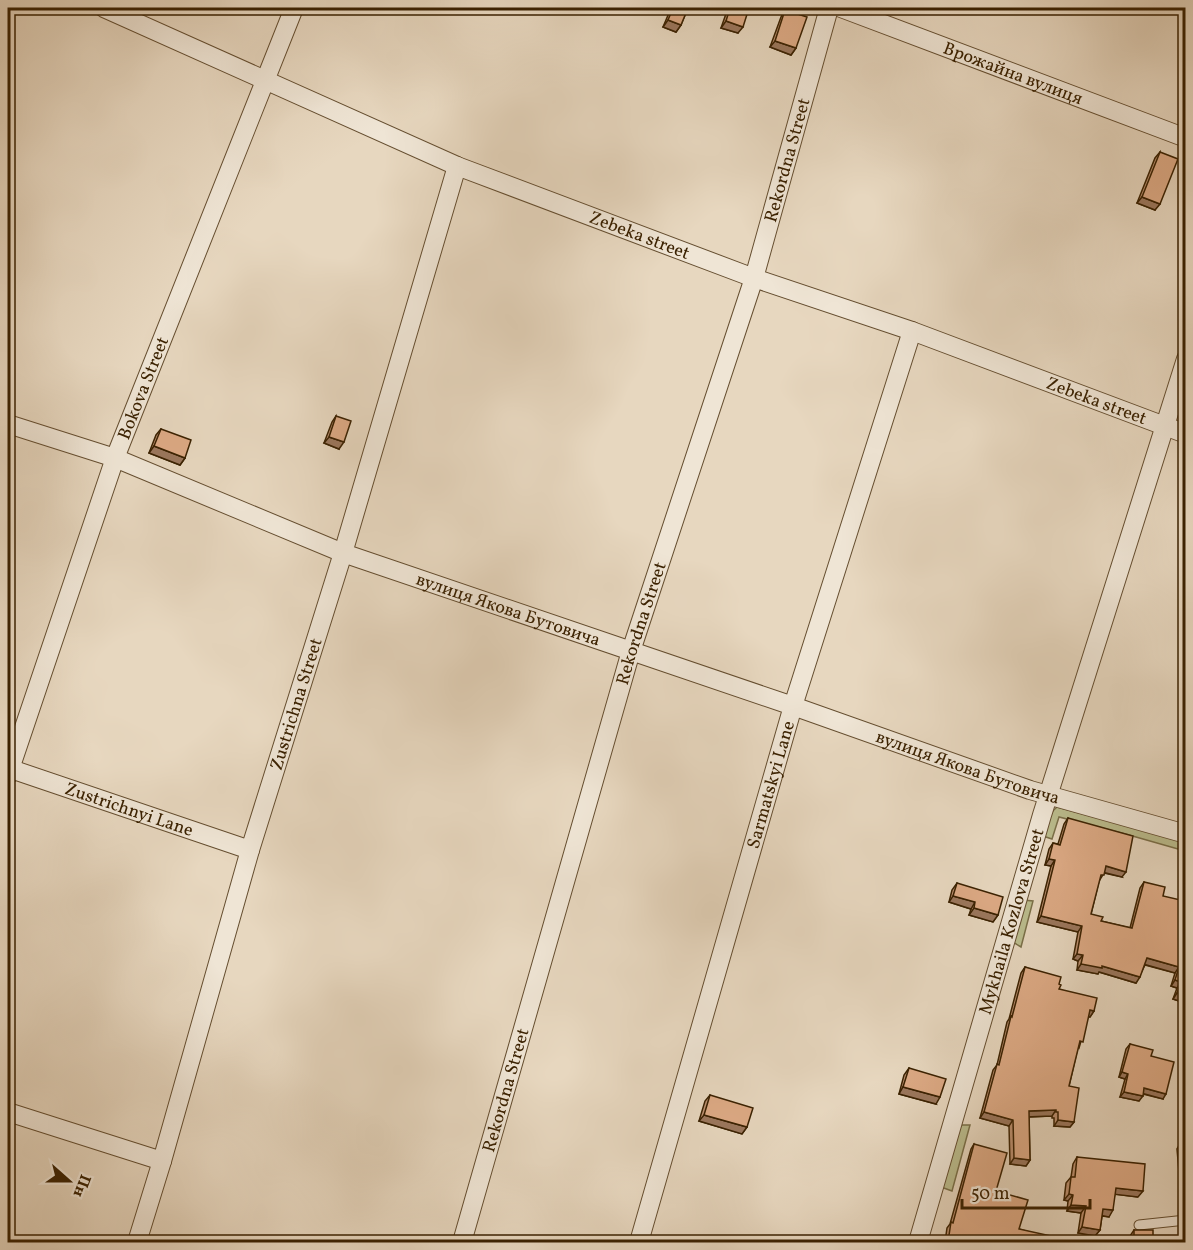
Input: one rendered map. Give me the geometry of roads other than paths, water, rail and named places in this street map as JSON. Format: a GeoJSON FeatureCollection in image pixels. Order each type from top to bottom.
{"type":"FeatureCollection","features":[{"type":"Feature","properties":{"kind":"street","name":"Zebeka street"},"geometry":{"type":"LineString","coordinates":[[104,8],[457,166],[754,278],[912,331],[1185,434]]}},
{"type":"Feature","properties":{"kind":"street","name":"Bokova Street"},"geometry":{"type":"LineString","coordinates":[[8,771],[115,459],[294,8]]}},
{"type":"Feature","properties":{"kind":"street","name":"Rekordna Street"},"geometry":{"type":"LineString","coordinates":[[462,1242],[631,651],[754,278],[829,8]]}},
{"type":"Feature","properties":{"kind":"street","name":"Врожайна вулиця"},"geometry":{"type":"LineString","coordinates":[[841,8],[1185,138]]}},
{"type":"Feature","properties":{"kind":"street","name":"Zustrichna Street"},"geometry":{"type":"LineString","coordinates":[[137,1242],[250,850],[343,553],[457,166]]}},
{"type":"Feature","properties":{"kind":"street","name":"Sarmatskyi Lane"},"geometry":{"type":"LineString","coordinates":[[639,1242],[793,706],[912,331]]}},
{"type":"Feature","properties":{"kind":"street","name":"Mykhaila Kozlova Street"},"geometry":{"type":"LineString","coordinates":[[918,1242],[1048,795],[1185,359]]}},
{"type":"Feature","properties":{"kind":"street","name":"вулиця Якова Бутовича"},"geometry":{"type":"LineString","coordinates":[[8,424],[115,459],[343,553],[793,706],[1030,790],[1185,834]]}},
{"type":"Feature","properties":{"kind":"street","name":"Zustrichnyi Lane"},"geometry":{"type":"LineString","coordinates":[[8,771],[250,850]]}},
{"type":"Feature","properties":{"kind":"street"},"geometry":{"type":"LineString","coordinates":[[8,1112],[162,1161]]}},
{"type":"Feature","properties":{"kind":"lane"},"geometry":{"type":"LineString","coordinates":[[1139,1226],[1185,1220]]}}]}
